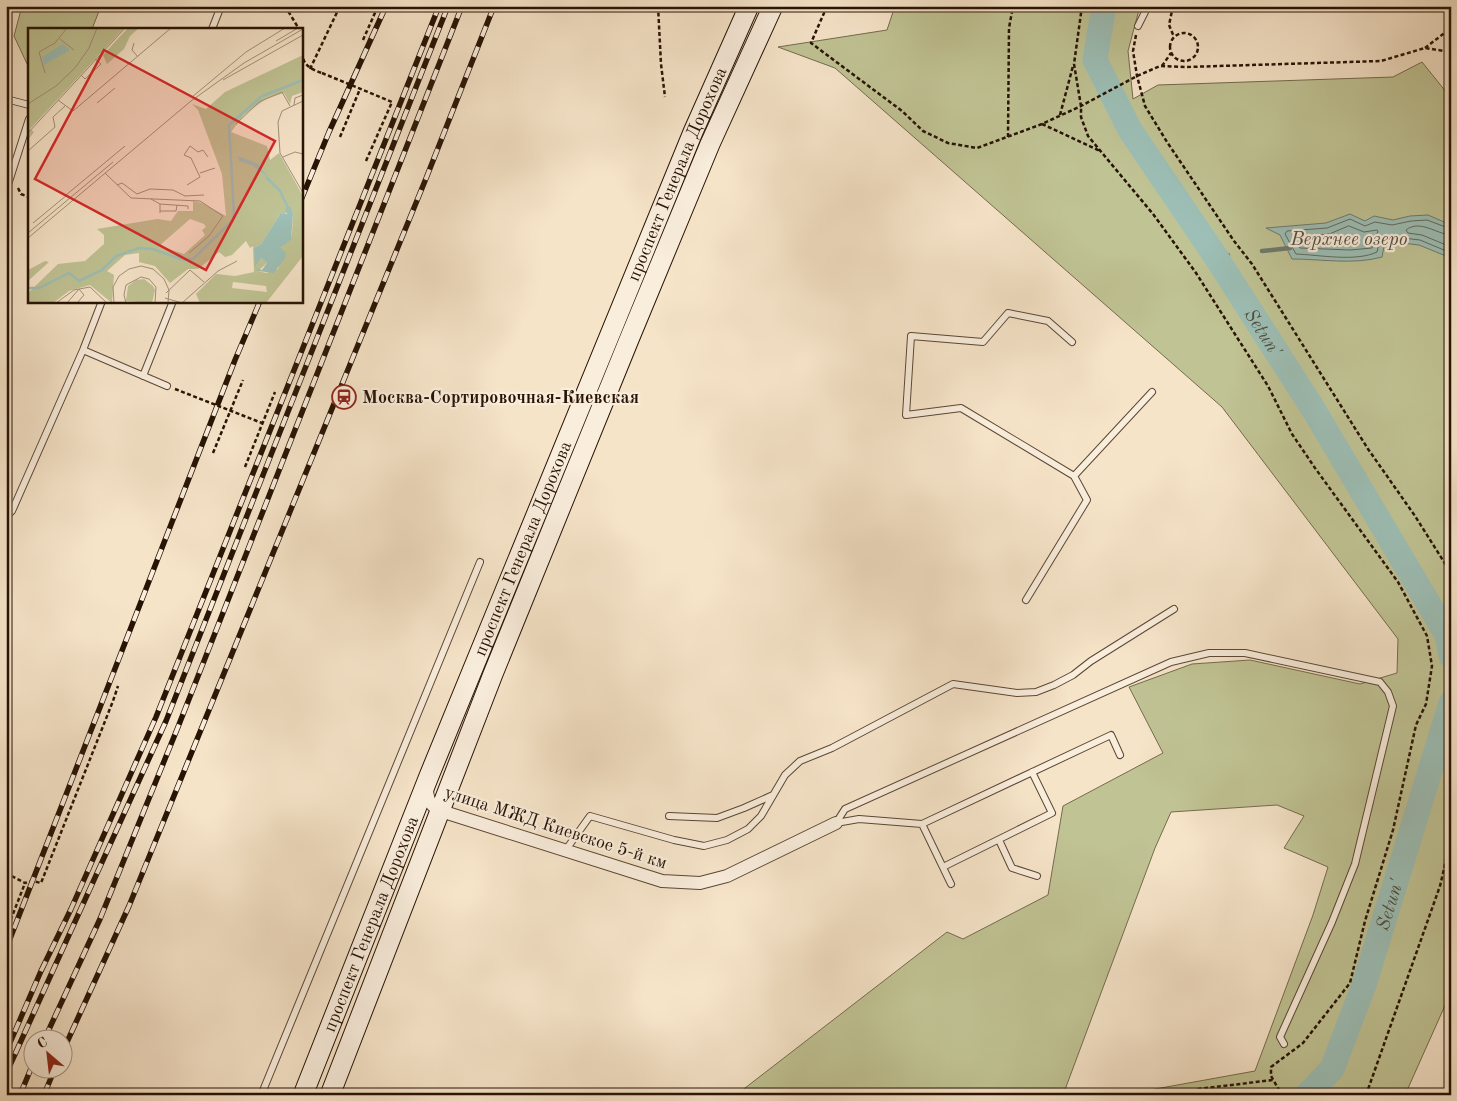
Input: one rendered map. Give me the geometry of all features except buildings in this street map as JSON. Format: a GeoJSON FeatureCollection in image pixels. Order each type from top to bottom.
{"type":"FeatureCollection","features":[{"type":"Feature","properties":{"kind":"main road","name":"проспект Генерала Дорохова"},"geometry":{"type":"LineString","coordinates":[[303,1095],[429,776],[693,132],[749,6]]}},
{"type":"Feature","properties":{"kind":"main road","name":"проспект Генерала Дорохова"},"geometry":{"type":"LineString","coordinates":[[330,1095],[493,674],[710,144],[773,6]]}},
{"type":"Feature","properties":{"kind":"street","name":"улица МЖД Киевское 5-й км"},"geometry":{"type":"LineString","coordinates":[[429,776],[428,801],[435,809],[662,881],[700,883],[727,876],[836,823]]}},
{"type":"Feature","properties":{"kind":"lane"},"geometry":{"type":"LineString","coordinates":[[212,28],[221,6]]}},
{"type":"Feature","properties":{"kind":"lane"},"geometry":{"type":"LineString","coordinates":[[1138,26],[1148,6]]}},
{"type":"Feature","properties":{"kind":"lane"},"geometry":{"type":"LineString","coordinates":[[6,100],[28,105]]}},
{"type":"Feature","properties":{"kind":"lane"},"geometry":{"type":"LineString","coordinates":[[6,191],[28,122]]}},
{"type":"Feature","properties":{"kind":"lane"},"geometry":{"type":"LineString","coordinates":[[6,517],[12,511],[102,302]]}},
{"type":"Feature","properties":{"kind":"lane"},"geometry":{"type":"LineString","coordinates":[[144,376],[173,302]]}},
{"type":"Feature","properties":{"kind":"lane"},"geometry":{"type":"LineString","coordinates":[[1026,600],[1087,500],[1074,476],[961,408],[906,415],[911,336],[983,342],[1008,313],[1048,321],[1072,342]]}},
{"type":"Feature","properties":{"kind":"lane"},"geometry":{"type":"LineString","coordinates":[[82,350],[167,386]]}},
{"type":"Feature","properties":{"kind":"lane"},"geometry":{"type":"LineString","coordinates":[[1074,476],[1152,392]]}},
{"type":"Feature","properties":{"kind":"lane"},"geometry":{"type":"LineString","coordinates":[[263,1094],[480,562]]}},
{"type":"Feature","properties":{"kind":"lane"},"geometry":{"type":"LineString","coordinates":[[565,851],[590,816],[697,845],[704,846],[727,840],[748,829],[761,816],[785,775],[800,761],[832,748],[953,684],[1017,693],[1036,692],[1045,689],[1073,675],[1091,660],[1174,609]]}},
{"type":"Feature","properties":{"kind":"lane"},"geometry":{"type":"LineString","coordinates":[[836,823],[845,809],[1171,662],[1209,653],[1245,653],[1380,682],[1388,692],[1392,706],[1355,864],[1332,922],[1280,1037],[1284,1044]]}},
{"type":"Feature","properties":{"kind":"lane"},"geometry":{"type":"LineString","coordinates":[[836,823],[859,819],[922,824],[1111,735],[1120,755]]}},
{"type":"Feature","properties":{"kind":"lane"},"geometry":{"type":"LineString","coordinates":[[943,867],[1052,813],[1032,772]]}},
{"type":"Feature","properties":{"kind":"lane"},"geometry":{"type":"LineString","coordinates":[[669,816],[717,818],[774,794]]}},
{"type":"Feature","properties":{"kind":"lane"},"geometry":{"type":"LineString","coordinates":[[922,824],[951,884]]}},
{"type":"Feature","properties":{"kind":"lane"},"geometry":{"type":"LineString","coordinates":[[999,840],[1012,868],[1037,876]]}},
{"type":"Feature","properties":{"kind":"path"},"geometry":{"type":"LineString","coordinates":[[6,32],[13,6]]}},
{"type":"Feature","properties":{"kind":"path"},"geometry":{"type":"LineString","coordinates":[[286,6],[298,28]]}},
{"type":"Feature","properties":{"kind":"path"},"geometry":{"type":"LineString","coordinates":[[310,69],[340,6]]}},
{"type":"Feature","properties":{"kind":"path"},"geometry":{"type":"LineString","coordinates":[[363,40],[378,6]]}},
{"type":"Feature","properties":{"kind":"path"},"geometry":{"type":"LineString","coordinates":[[658,6],[665,97]]}},
{"type":"Feature","properties":{"kind":"path"},"geometry":{"type":"LineString","coordinates":[[826,6],[811,43],[902,111],[922,131],[948,143],[977,148],[1042,124],[1081,106],[1136,76],[1162,66],[1187,67],[1381,61],[1425,48],[1451,28]]}},
{"type":"Feature","properties":{"kind":"path"},"geometry":{"type":"LineString","coordinates":[[1008,137],[1009,28],[1013,6]]}},
{"type":"Feature","properties":{"kind":"path"},"geometry":{"type":"LineString","coordinates":[[1060,115],[1074,64],[1082,6]]}},
{"type":"Feature","properties":{"kind":"path"},"geometry":{"type":"LineString","coordinates":[[1173,6],[1169,25],[1174,37]]}},
{"type":"Feature","properties":{"kind":"path"},"geometry":{"type":"LineString","coordinates":[[1138,26],[1133,51],[1136,76],[1145,106],[1234,241],[1252,264],[1368,449],[1415,516],[1451,573]]}},
{"type":"Feature","properties":{"kind":"path"},"geometry":{"type":"LineString","coordinates":[[1162,66],[1171,54],[1170,44],[1174,37],[1178,34],[1187,34],[1195,39],[1198,48],[1194,56],[1187,61],[1178,60],[1171,54]]}},
{"type":"Feature","properties":{"kind":"path"},"geometry":{"type":"LineString","coordinates":[[1425,48],[1451,52]]}},
{"type":"Feature","properties":{"kind":"path"},"geometry":{"type":"LineString","coordinates":[[302,57],[310,69],[392,102],[366,161]]}},
{"type":"Feature","properties":{"kind":"path"},"geometry":{"type":"LineString","coordinates":[[1187,61],[1187,67]]}},
{"type":"Feature","properties":{"kind":"path"},"geometry":{"type":"LineString","coordinates":[[1074,64],[1081,117],[1088,136],[1153,214],[1196,273],[1268,386],[1292,434],[1398,582],[1427,636],[1432,666],[1426,704],[1416,725],[1393,830],[1365,921],[1350,983],[1303,1043],[1271,1067],[1271,1076],[1281,1094]]}},
{"type":"Feature","properties":{"kind":"path"},"geometry":{"type":"LineString","coordinates":[[340,137],[360,89]]}},
{"type":"Feature","properties":{"kind":"path"},"geometry":{"type":"LineString","coordinates":[[1042,124],[1101,151]]}},
{"type":"Feature","properties":{"kind":"path"},"geometry":{"type":"LineString","coordinates":[[21,194],[28,197]]}},
{"type":"Feature","properties":{"kind":"path"},"geometry":{"type":"LineString","coordinates":[[213,453],[243,380]]}},
{"type":"Feature","properties":{"kind":"path"},"geometry":{"type":"LineString","coordinates":[[175,389],[262,423]]}},
{"type":"Feature","properties":{"kind":"path"},"geometry":{"type":"LineString","coordinates":[[245,466],[275,392]]}},
{"type":"Feature","properties":{"kind":"path"},"geometry":{"type":"LineString","coordinates":[[6,873],[25,883],[33,881],[40,883],[114,701],[118,686]]}},
{"type":"Feature","properties":{"kind":"path"},"geometry":{"type":"LineString","coordinates":[[1366,1095],[1440,886],[1451,839]]}},
{"type":"Feature","properties":{"kind":"path"},"geometry":{"type":"LineString","coordinates":[[6,932],[25,883]]}},
{"type":"Feature","properties":{"kind":"path"},"geometry":{"type":"LineString","coordinates":[[1179,1095],[1198,1090],[1273,1080]]}},
{"type":"Feature","properties":{"kind":"green space"},"geometry":{"type":"Polygon","coordinates":[[[22,6],[101,6],[92,28],[28,28],[28,66],[14,36],[22,6]]]}},
{"type":"Feature","properties":{"kind":"green space"},"geometry":{"type":"Polygon","coordinates":[[[895,6],[1140,6],[1128,51],[1133,99],[1158,85],[1393,77],[1422,62],[1451,98],[1451,992],[1405,1095],[1122,1095],[1255,1071],[1313,915],[1328,867],[1284,848],[1304,816],[1277,805],[1171,812],[1155,848],[1063,1095],[736,1095],[947,932],[963,939],[1048,895],[1063,806],[1163,753],[1129,687],[1192,664],[1250,660],[1360,684],[1397,673],[1398,639],[1222,407],[835,68],[778,47],[887,30],[895,6]]]}},
{"type":"Feature","properties":{"kind":"water","name":"Верхнее озеро"},"geometry":{"type":"Polygon","coordinates":[[[1350,214],[1365,221],[1374,216],[1393,220],[1410,216],[1428,215],[1451,225],[1451,258],[1419,245],[1385,241],[1382,257],[1360,261],[1292,259],[1280,235],[1266,228],[1326,223],[1350,214]]]}},
{"type":"Feature","properties":{"kind":"waterway","name":"Setun'"},"geometry":{"type":"LineString","coordinates":[[1104,6],[1095,60],[1130,130],[1216,257],[1315,412],[1447,635],[1451,656]]}},
{"type":"Feature","properties":{"kind":"waterway"},"geometry":{"type":"LineString","coordinates":[[1262,251],[1290,248]]}},
{"type":"Feature","properties":{"kind":"waterway"},"geometry":{"type":"LineString","coordinates":[[1216,257],[1228,255]]}},
{"type":"Feature","properties":{"kind":"waterway","name":"Setun'"},"geometry":{"type":"LineString","coordinates":[[1307,1095],[1332,1069],[1364,985],[1451,703]]}},
{"type":"Feature","properties":{"kind":"railway"},"geometry":{"type":"LineString","coordinates":[[302,198],[329,132],[386,6]]}},
{"type":"Feature","properties":{"kind":"railway"},"geometry":{"type":"LineString","coordinates":[[6,1052],[156,717],[439,6]]}},
{"type":"Feature","properties":{"kind":"railway"},"geometry":{"type":"LineString","coordinates":[[6,1074],[166,721],[448,6]]}},
{"type":"Feature","properties":{"kind":"railway"},"geometry":{"type":"LineString","coordinates":[[50,1028],[100,919],[178,727],[462,6]]}},
{"type":"Feature","properties":{"kind":"railway"},"geometry":{"type":"LineString","coordinates":[[72,1031],[129,906],[427,176],[494,6]]}},
{"type":"Feature","properties":{"kind":"railway"},"geometry":{"type":"LineString","coordinates":[[6,949],[235,360],[260,302]]}},
{"type":"Feature","properties":{"kind":"railway"},"geometry":{"type":"LineString","coordinates":[[20,1095],[27,1078]]}},
{"type":"Feature","properties":{"kind":"railway"},"geometry":{"type":"LineString","coordinates":[[44,1095],[51,1078]]}},
{"type":"Feature","properties":{"kind":"place","name":"Москва-Сортировочная-Киевская"},"geometry":{"type":"Point","coordinates":[344,397]}}]}
